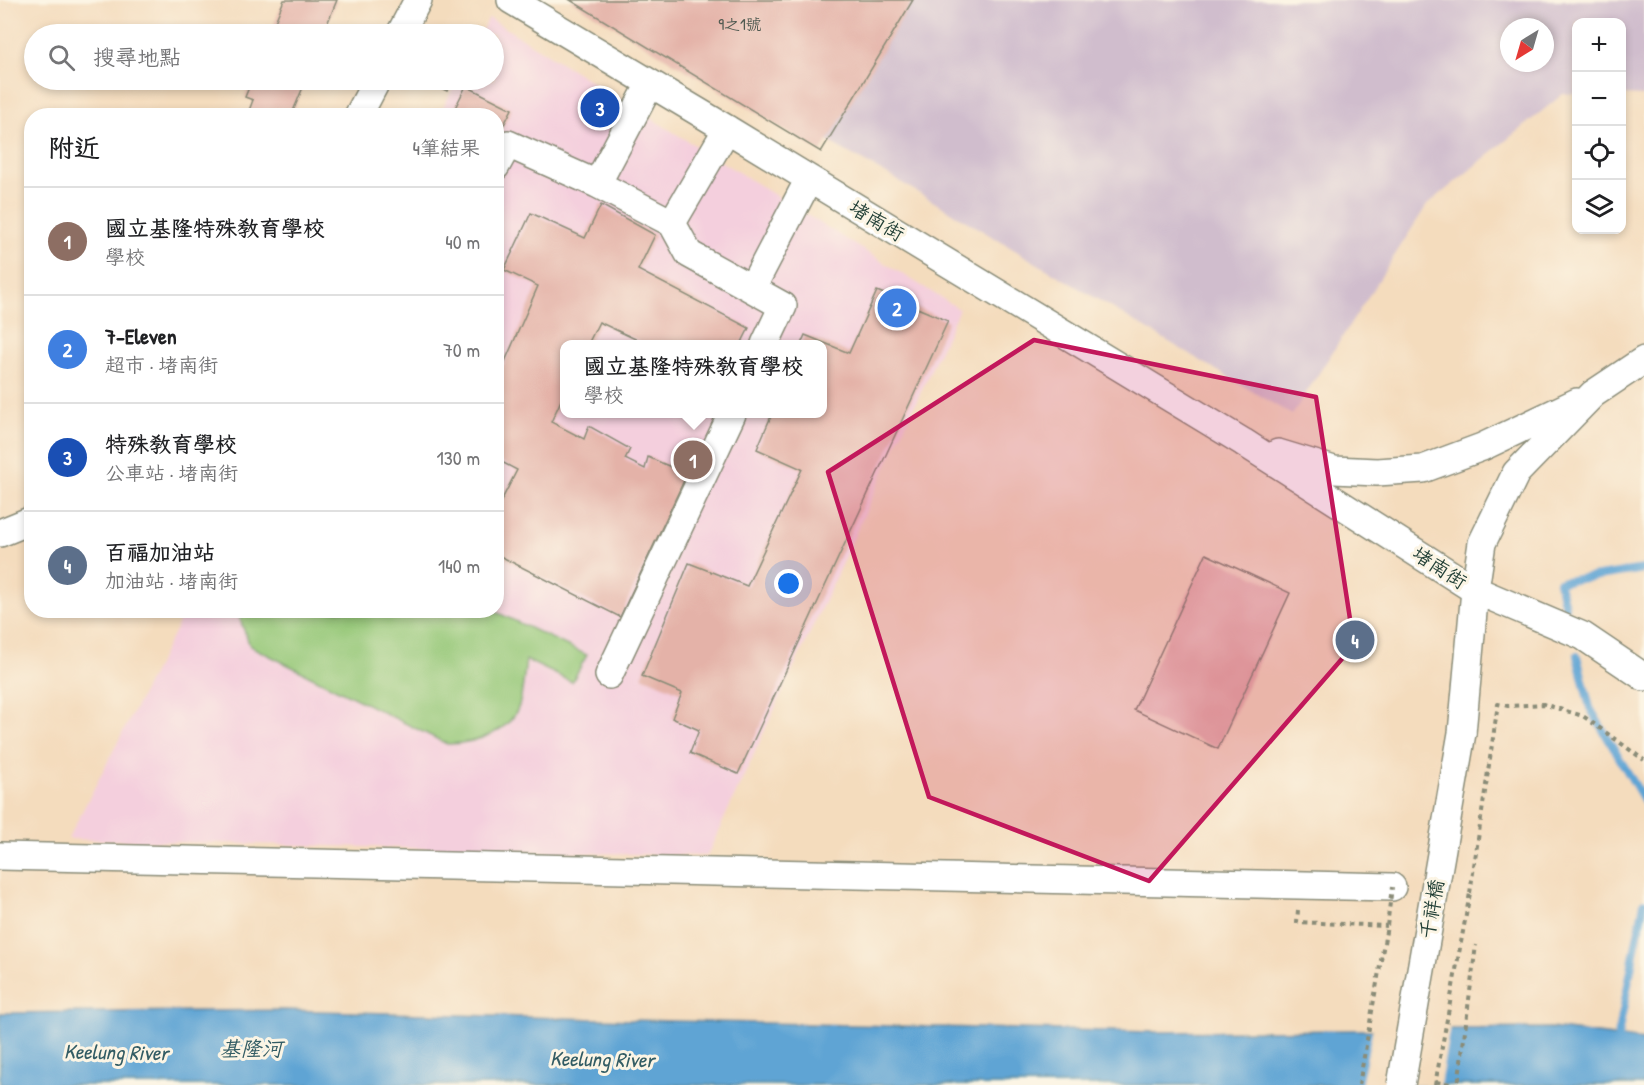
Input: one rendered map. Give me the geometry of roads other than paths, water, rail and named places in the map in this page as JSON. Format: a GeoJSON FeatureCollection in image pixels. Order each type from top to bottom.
{"type":"FeatureCollection","features":[{"type":"Feature","properties":{"kind":"street"},"geometry":{"type":"LineString","coordinates":[[405,24],[418,0]]}},
{"type":"Feature","properties":{"kind":"street","name":"堵南街"},"geometry":{"type":"LineString","coordinates":[[511,0],[1243,442],[1475,590],[1583,636],[1644,676]]}},
{"type":"Feature","properties":{"kind":"street"},"geometry":{"type":"LineString","coordinates":[[597,184],[650,84]]}},
{"type":"Feature","properties":{"kind":"street"},"geometry":{"type":"LineString","coordinates":[[362,108],[372,90]]}},
{"type":"Feature","properties":{"kind":"street"},"geometry":{"type":"LineString","coordinates":[[672,223],[727,129]]}},
{"type":"Feature","properties":{"kind":"street"},"geometry":{"type":"LineString","coordinates":[[504,151],[508,144],[597,184],[672,223],[689,254],[783,306],[767,340]]}},
{"type":"Feature","properties":{"kind":"street"},"geometry":{"type":"LineString","coordinates":[[752,288],[809,179]]}},
{"type":"Feature","properties":{"kind":"street"},"geometry":{"type":"LineString","coordinates":[[1593,394],[1644,360]]}},
{"type":"Feature","properties":{"kind":"street","name":"堵南街"},"geometry":{"type":"LineString","coordinates":[[1243,442],[1334,470],[1377,472],[1423,470],[1482,447],[1593,394]]}},
{"type":"Feature","properties":{"kind":"street","name":"千祥橋"},"geometry":{"type":"LineString","coordinates":[[1401,1085],[1462,733],[1475,590],[1482,543],[1516,473],[1593,394]]}},
{"type":"Feature","properties":{"kind":"street"},"geometry":{"type":"LineString","coordinates":[[609,675],[730,418]]}},
{"type":"Feature","properties":{"kind":"street"},"geometry":{"type":"LineString","coordinates":[[0,533],[24,523]]}},
{"type":"Feature","properties":{"kind":"street"},"geometry":{"type":"LineString","coordinates":[[0,856],[1392,887]]}},
{"type":"Feature","properties":{"kind":"water","name":"基隆河"},"geometry":{"type":"Polygon","coordinates":[[[285,1010],[1153,1032],[1551,1028],[1644,1040],[1644,1085],[0,1085],[0,1013],[285,1010]]]}},
{"type":"Feature","properties":{"kind":"waterway"},"geometry":{"type":"LineString","coordinates":[[1565,606],[1559,582],[1644,569]]}},
{"type":"Feature","properties":{"kind":"waterway"},"geometry":{"type":"LineString","coordinates":[[1577,656],[1590,708],[1644,800]]}},
{"type":"Feature","properties":{"kind":"waterway"},"geometry":{"type":"LineString","coordinates":[[1616,1046],[1644,903]]}},
{"type":"Feature","properties":{"kind":"place","name":"特殊教育學校"},"geometry":{"type":"Point","coordinates":[600,108]}},
{"type":"Feature","properties":{"kind":"place","name":"7-Eleven"},"geometry":{"type":"Point","coordinates":[897,308]}},
{"type":"Feature","properties":{"kind":"place","name":"國立基隆特殊教育學校"},"geometry":{"type":"Point","coordinates":[693,460]}},
{"type":"Feature","properties":{"kind":"place","name":"百福加油站"},"geometry":{"type":"Point","coordinates":[1355,640]}},
{"type":"Feature","properties":{"kind":"water label","name":"Keelung River"},"geometry":{"type":"Point","coordinates":[116,1052]}},
{"type":"Feature","properties":{"kind":"water label","name":"Keelung River"},"geometry":{"type":"Point","coordinates":[602,1059]}}]}
